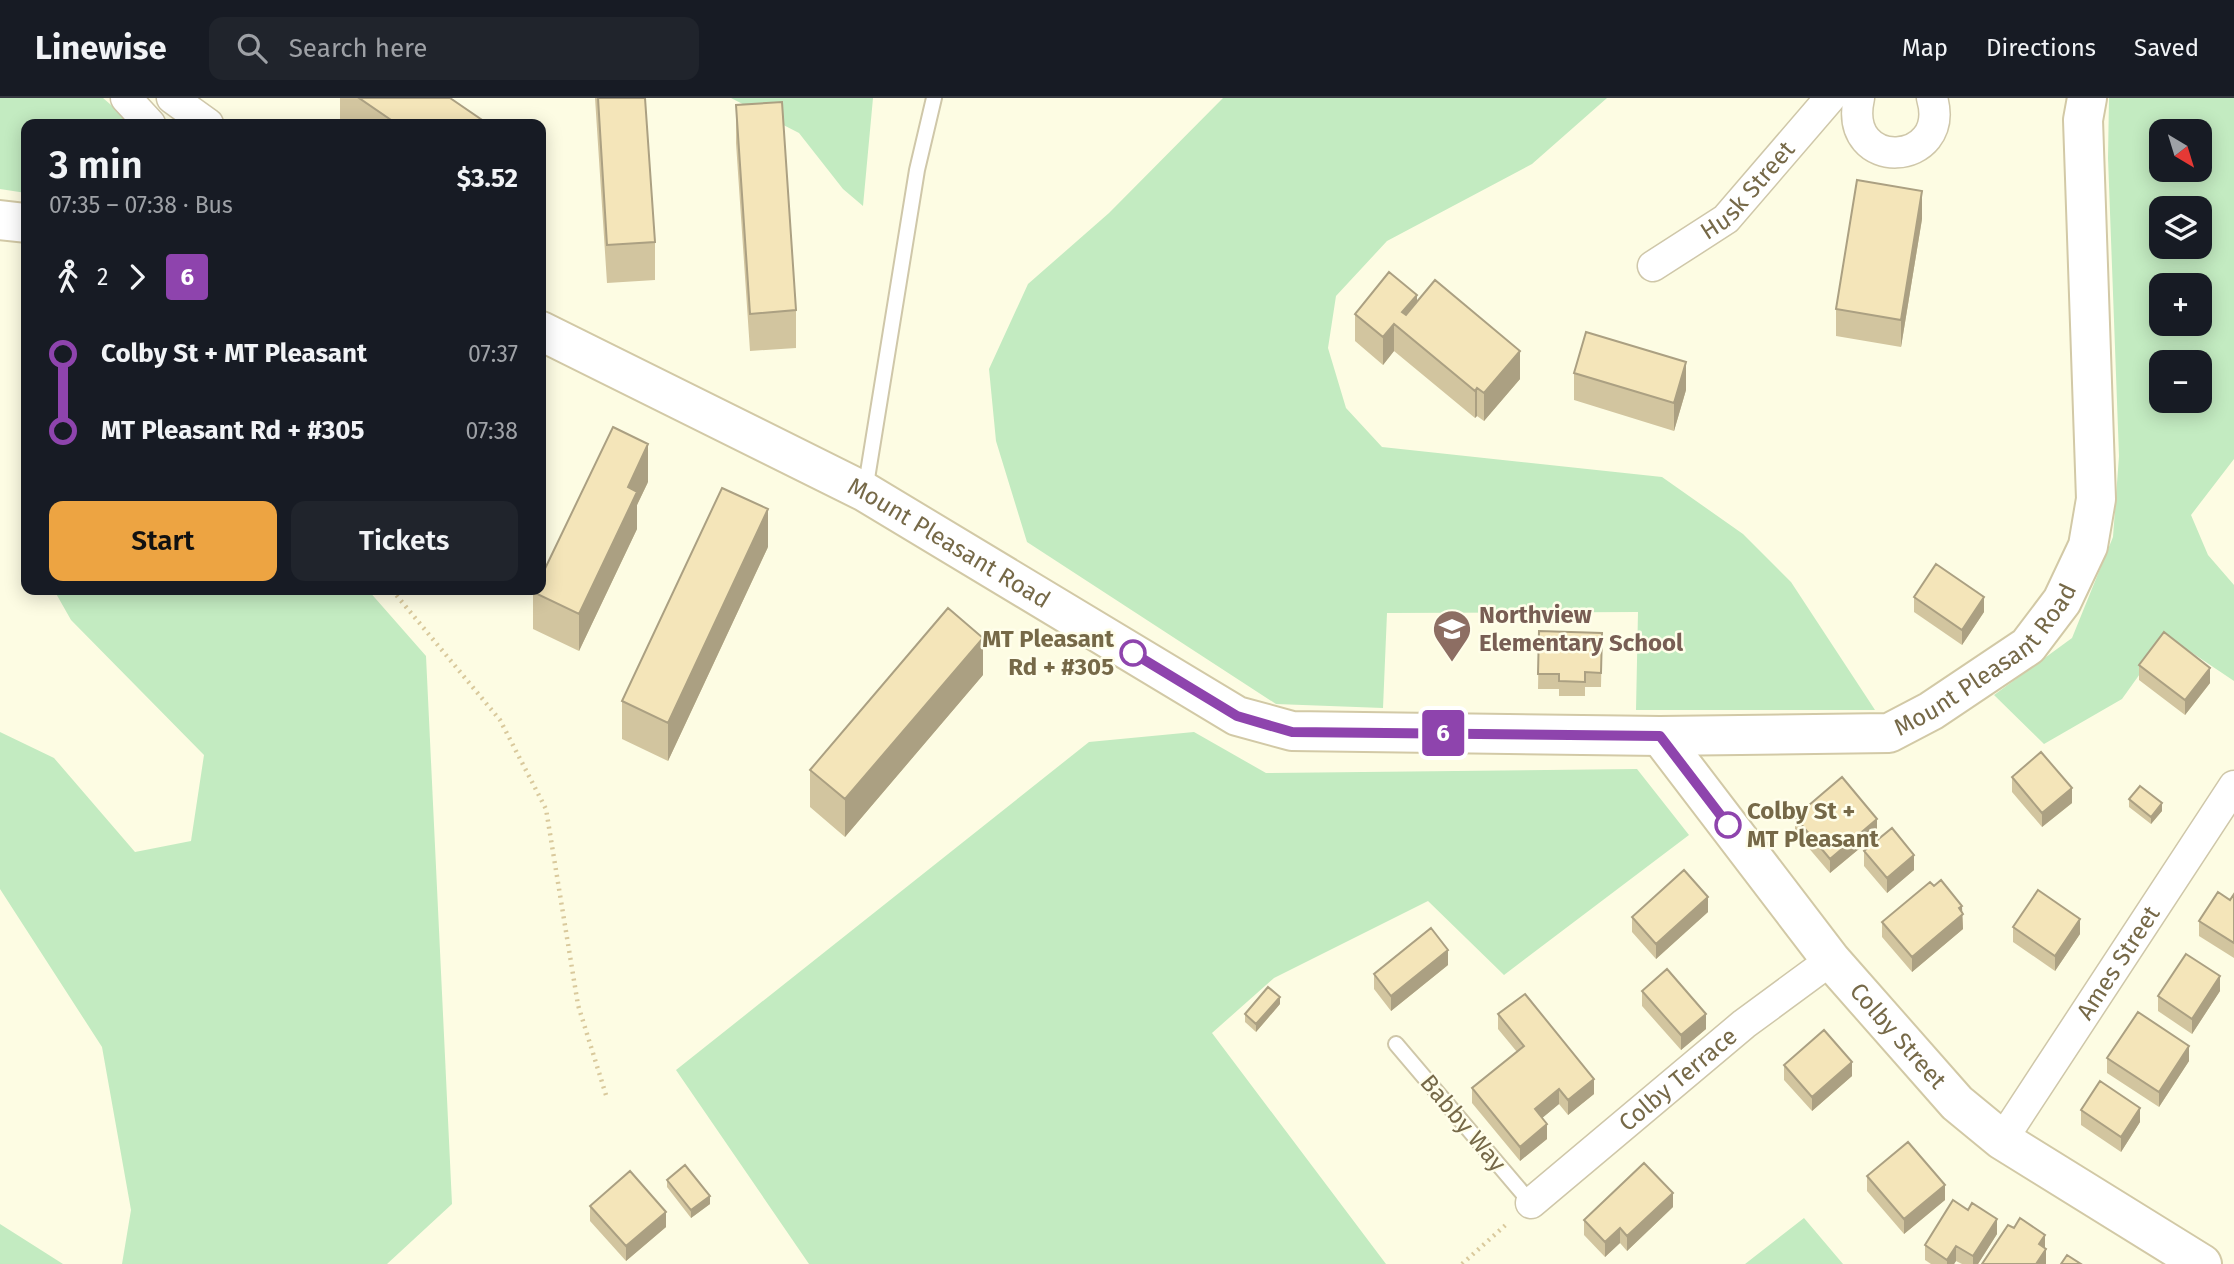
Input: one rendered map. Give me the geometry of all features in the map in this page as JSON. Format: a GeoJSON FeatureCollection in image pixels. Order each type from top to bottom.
{"type":"FeatureCollection","features":[{"type":"Feature","properties":{"kind":"street"},"geometry":{"type":"LineString","coordinates":[[126,98],[145,119]]}},
{"type":"Feature","properties":{"kind":"street"},"geometry":{"type":"LineString","coordinates":[[172,98],[201,119]]}},
{"type":"Feature","properties":{"kind":"street","name":"Husk Street"},"geometry":{"type":"LineString","coordinates":[[1653,266],[1726,219],[1830,98]]}},
{"type":"Feature","properties":{"kind":"street"},"geometry":{"type":"LineString","coordinates":[[1859,98],[1856,113],[1863,135],[1880,150],[1895,154],[1910,151],[1923,142],[1932,130],[1936,115],[1932,98]]}},
{"type":"Feature","properties":{"kind":"street","name":"Mount Pleasant Road"},"geometry":{"type":"LineString","coordinates":[[546,333],[864,492],[1237,716],[1292,732],[1660,736],[1889,733],[1931,711],[2028,646],[2062,601],[2088,546],[2096,499],[2083,120],[2087,98]]}},
{"type":"Feature","properties":{"kind":"street"},"geometry":{"type":"LineString","coordinates":[[0,220],[21,222]]}},
{"type":"Feature","properties":{"kind":"street","name":"Colby Street"},"geometry":{"type":"LineString","coordinates":[[1660,736],[1831,960],[1957,1103],[2002,1140],[2202,1264]]}},
{"type":"Feature","properties":{"kind":"street","name":"Ames Street"},"geometry":{"type":"LineString","coordinates":[[2002,1140],[2234,786]]}},
{"type":"Feature","properties":{"kind":"street","name":"Colby Terrace"},"geometry":{"type":"LineString","coordinates":[[1531,1203],[1744,1024],[1831,960]]}},
{"type":"Feature","properties":{"kind":"lane"},"geometry":{"type":"LineString","coordinates":[[864,492],[917,170],[934,98]]}},
{"type":"Feature","properties":{"kind":"lane","name":"Babby Way"},"geometry":{"type":"LineString","coordinates":[[1396,1044],[1531,1203]]}},
{"type":"Feature","properties":{"kind":"path"},"geometry":{"type":"LineString","coordinates":[[396,595],[500,720],[546,809],[578,1005],[606,1095]]}},
{"type":"Feature","properties":{"kind":"path"},"geometry":{"type":"LineString","coordinates":[[1462,1264],[1531,1203]]}},
{"type":"Feature","properties":{"kind":"green space"},"geometry":{"type":"Polygon","coordinates":[[[0,98],[103,98],[127,119],[21,119],[21,192],[0,189],[0,98]]]}},
{"type":"Feature","properties":{"kind":"green space"},"geometry":{"type":"Polygon","coordinates":[[[731,98],[873,98],[863,206],[843,189],[799,133],[731,98]]]}},
{"type":"Feature","properties":{"kind":"green space"},"geometry":{"type":"Polygon","coordinates":[[[1223,98],[1607,98],[1532,164],[1387,241],[1336,296],[1328,348],[1346,408],[1382,447],[1662,477],[1743,534],[1791,582],[1875,710],[1636,710],[1638,612],[1387,613],[1383,708],[1276,704],[1027,542],[996,441],[989,369],[1028,284],[1109,213],[1223,98]]]}},
{"type":"Feature","properties":{"kind":"green space"},"geometry":{"type":"Polygon","coordinates":[[[2109,98],[2234,98],[2234,459],[2191,515],[2208,555],[2234,585],[2234,681],[2167,636],[2122,699],[2044,744],[1994,695],[2072,638],[2113,537],[2119,456],[2108,158],[2109,98]]]}},
{"type":"Feature","properties":{"kind":"green space"},"geometry":{"type":"Polygon","coordinates":[[[57,595],[372,595],[426,656],[452,1204],[387,1264],[122,1264],[131,1210],[102,1047],[0,889],[0,732],[54,758],[135,852],[191,841],[204,755],[71,620],[57,595]]]}},
{"type":"Feature","properties":{"kind":"green space"},"geometry":{"type":"Polygon","coordinates":[[[1194,732],[1266,773],[1637,769],[1689,835],[1504,975],[1428,901],[1274,978],[1212,1033],[1386,1264],[809,1264],[676,1070],[1089,742],[1194,732]]]}},
{"type":"Feature","properties":{"kind":"green space"},"geometry":{"type":"Polygon","coordinates":[[[1804,1218],[1843,1264],[1745,1264],[1804,1218]]]}},
{"type":"Feature","properties":{"kind":"green space"},"geometry":{"type":"Polygon","coordinates":[[[0,1224],[63,1264],[0,1264],[0,1224]]]}},
{"type":"Feature","properties":{"kind":"building"},"geometry":{"type":"Polygon","coordinates":[[[359,98],[450,98],[481,119],[390,119],[359,98]]]}},
{"type":"Feature","properties":{"kind":"building"},"geometry":{"type":"Polygon","coordinates":[[[598,98],[645,98],[655,242],[607,245],[598,98]]]}},
{"type":"Feature","properties":{"kind":"building"},"geometry":{"type":"Polygon","coordinates":[[[782,102],[796,310],[750,314],[736,105],[782,102]]]}},
{"type":"Feature","properties":{"kind":"building"},"geometry":{"type":"Polygon","coordinates":[[[1857,180],[1922,191],[1901,320],[1836,309],[1857,180]]]}},
{"type":"Feature","properties":{"kind":"building"},"geometry":{"type":"Polygon","coordinates":[[[1389,272],[1417,295],[1402,312],[1406,315],[1435,280],[1520,351],[1484,393],[1477,388],[1475,391],[1394,324],[1383,337],[1355,314],[1389,272]]]}},
{"type":"Feature","properties":{"kind":"building"},"geometry":{"type":"Polygon","coordinates":[[[1586,332],[1686,362],[1674,403],[1574,373],[1586,332]]]}},
{"type":"Feature","properties":{"kind":"building"},"geometry":{"type":"Polygon","coordinates":[[[613,427],[648,444],[628,487],[637,492],[579,614],[539,595],[546,595],[546,567],[613,427]]]}},
{"type":"Feature","properties":{"kind":"building"},"geometry":{"type":"Polygon","coordinates":[[[722,488],[768,509],[668,723],[622,701],[722,488]]]}},
{"type":"Feature","properties":{"kind":"building"},"geometry":{"type":"Polygon","coordinates":[[[1936,564],[1984,597],[1962,630],[1914,597],[1936,564]]]}},
{"type":"Feature","properties":{"kind":"building"},"geometry":{"type":"Polygon","coordinates":[[[948,608],[983,638],[845,799],[810,770],[948,608]]]}},
{"type":"Feature","properties":{"kind":"building"},"geometry":{"type":"Polygon","coordinates":[[[1539,631],[1602,633],[1601,673],[1585,672],[1585,682],[1559,681],[1559,674],[1538,674],[1539,631]]]}},
{"type":"Feature","properties":{"kind":"building"},"geometry":{"type":"Polygon","coordinates":[[[2164,632],[2210,668],[2185,700],[2139,665],[2164,632]]]}},
{"type":"Feature","properties":{"kind":"building"},"geometry":{"type":"Polygon","coordinates":[[[2041,752],[2072,788],[2042,813],[2012,777],[2041,752]]]}},
{"type":"Feature","properties":{"kind":"building"},"geometry":{"type":"Polygon","coordinates":[[[1842,777],[1877,819],[1830,859],[1795,817],[1842,777]]]}},
{"type":"Feature","properties":{"kind":"building"},"geometry":{"type":"Polygon","coordinates":[[[2140,786],[2162,803],[2151,817],[2129,799],[2140,786]]]}},
{"type":"Feature","properties":{"kind":"building"},"geometry":{"type":"Polygon","coordinates":[[[1892,828],[1914,855],[1887,878],[1864,851],[1892,828]]]}},
{"type":"Feature","properties":{"kind":"building"},"geometry":{"type":"Polygon","coordinates":[[[1684,870],[1708,897],[1656,944],[1632,917],[1684,870]]]}},
{"type":"Feature","properties":{"kind":"building"},"geometry":{"type":"Polygon","coordinates":[[[1941,880],[1962,906],[1959,908],[1963,914],[1912,957],[1882,922],[1930,882],[1934,886],[1941,880]]]}},
{"type":"Feature","properties":{"kind":"building"},"geometry":{"type":"Polygon","coordinates":[[[2038,890],[2080,919],[2055,956],[2013,927],[2038,890]]]}},
{"type":"Feature","properties":{"kind":"building"},"geometry":{"type":"Polygon","coordinates":[[[2218,892],[2230,900],[2234,894],[2234,943],[2199,921],[2218,892]]]}},
{"type":"Feature","properties":{"kind":"building"},"geometry":{"type":"Polygon","coordinates":[[[1431,928],[1448,950],[1391,996],[1374,974],[1431,928]]]}},
{"type":"Feature","properties":{"kind":"building"},"geometry":{"type":"Polygon","coordinates":[[[2186,954],[2220,976],[2192,1019],[2158,996],[2186,954]]]}},
{"type":"Feature","properties":{"kind":"building"},"geometry":{"type":"Polygon","coordinates":[[[1667,969],[1706,1014],[1681,1035],[1642,991],[1667,969]]]}},
{"type":"Feature","properties":{"kind":"building"},"geometry":{"type":"Polygon","coordinates":[[[1268,987],[1280,997],[1256,1024],[1245,1014],[1268,987]]]}},
{"type":"Feature","properties":{"kind":"building"},"geometry":{"type":"Polygon","coordinates":[[[1525,994],[1594,1079],[1568,1100],[1559,1089],[1535,1109],[1547,1124],[1520,1147],[1472,1088],[1524,1046],[1498,1014],[1525,994]]]}},
{"type":"Feature","properties":{"kind":"building"},"geometry":{"type":"Polygon","coordinates":[[[2138,1012],[2189,1046],[2159,1092],[2107,1058],[2138,1012]]]}},
{"type":"Feature","properties":{"kind":"building"},"geometry":{"type":"Polygon","coordinates":[[[1824,1030],[1852,1062],[1812,1097],[1784,1065],[1824,1030]]]}},
{"type":"Feature","properties":{"kind":"building"},"geometry":{"type":"Polygon","coordinates":[[[2100,1081],[2140,1108],[2121,1137],[2081,1110],[2100,1081]]]}},
{"type":"Feature","properties":{"kind":"building"},"geometry":{"type":"Polygon","coordinates":[[[1908,1142],[1945,1185],[1904,1219],[1867,1176],[1908,1142]]]}},
{"type":"Feature","properties":{"kind":"building"},"geometry":{"type":"Polygon","coordinates":[[[1644,1163],[1673,1193],[1627,1236],[1620,1228],[1605,1242],[1584,1220],[1644,1163]]]}},
{"type":"Feature","properties":{"kind":"building"},"geometry":{"type":"Polygon","coordinates":[[[685,1165],[710,1196],[691,1210],[667,1180],[685,1165]]]}},
{"type":"Feature","properties":{"kind":"building"},"geometry":{"type":"Polygon","coordinates":[[[630,1171],[666,1212],[626,1246],[590,1206],[630,1171]]]}},
{"type":"Feature","properties":{"kind":"building"},"geometry":{"type":"Polygon","coordinates":[[[1953,1200],[1968,1210],[1972,1203],[1997,1219],[1973,1256],[1956,1246],[1947,1260],[1925,1245],[1953,1200]]]}},
{"type":"Feature","properties":{"kind":"building"},"geometry":{"type":"Polygon","coordinates":[[[2020,1218],[2045,1235],[2039,1244],[2046,1249],[2036,1264],[1982,1264],[2008,1225],[2014,1228],[2020,1218]]]}},
{"type":"Feature","properties":{"kind":"building"},"geometry":{"type":"Polygon","coordinates":[[[2067,1255],[2081,1264],[2061,1264],[2067,1255]]]}},
{"type":"Feature","properties":{"kind":"bus line","name":"6"},"geometry":{"type":"LineString","coordinates":[[1133,653],[1237,716],[1292,732],[1660,736],[1728,825]]}},
{"type":"Feature","properties":{"kind":"place","name":"MT Pleasant Rd + #305"},"geometry":{"type":"Point","coordinates":[1133,653]}},
{"type":"Feature","properties":{"kind":"place","name":"Northview Elementary School"},"geometry":{"type":"Point","coordinates":[1452,663]}},
{"type":"Feature","properties":{"kind":"place","name":"Colby St + MT Pleasant"},"geometry":{"type":"Point","coordinates":[1728,825]}}]}
